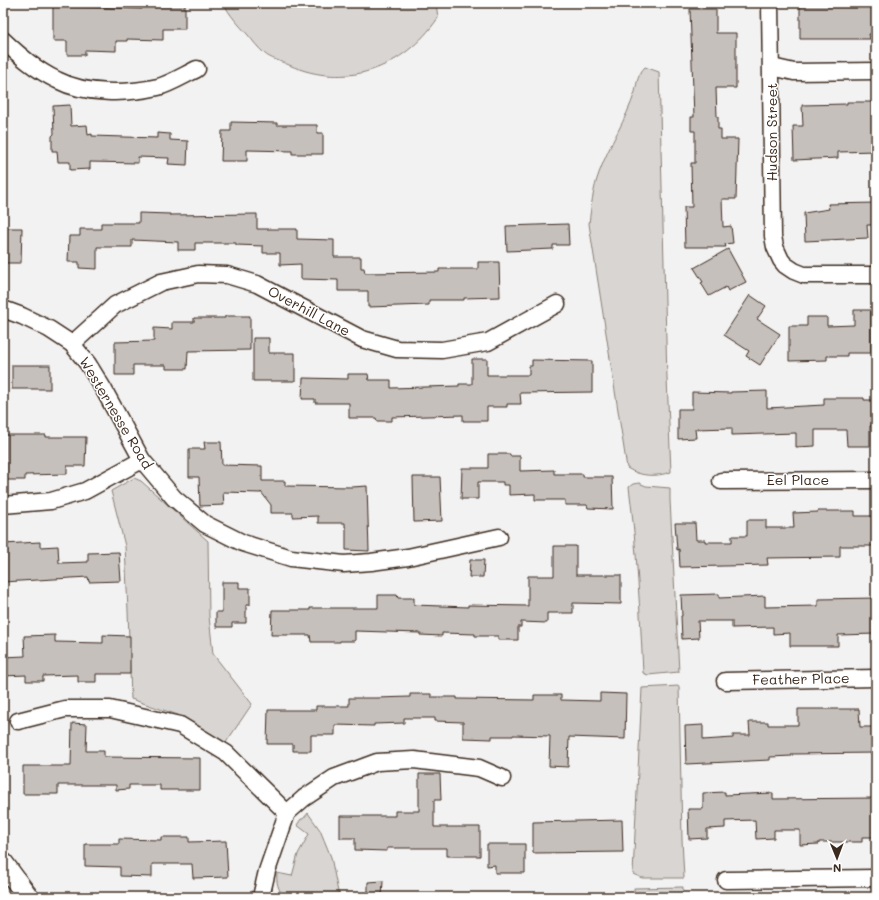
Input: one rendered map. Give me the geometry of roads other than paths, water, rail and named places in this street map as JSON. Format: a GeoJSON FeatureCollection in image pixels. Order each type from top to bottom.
{"type":"FeatureCollection","features":[{"type":"Feature","properties":{"kind":"street","name":"Hudson Street"},"geometry":{"type":"LineString","coordinates":[[770,3],[773,236],[775,247],[785,265],[804,275],[876,275]]}},
{"type":"Feature","properties":{"kind":"street"},"geometry":{"type":"LineString","coordinates":[[3,40],[35,68],[58,81],[79,88],[115,93],[160,86],[197,69]]}},
{"type":"Feature","properties":{"kind":"street"},"geometry":{"type":"LineString","coordinates":[[772,67],[794,72],[876,71]]}},
{"type":"Feature","properties":{"kind":"street","name":"Overhill Lane"},"geometry":{"type":"LineString","coordinates":[[72,344],[115,305],[161,282],[198,274],[227,275],[257,284],[362,339],[398,348],[442,350],[488,342],[557,304]]}},
{"type":"Feature","properties":{"kind":"street","name":"Westernesse Road"},"geometry":{"type":"LineString","coordinates":[[3,309],[49,329],[72,344],[88,364],[104,390],[142,460],[174,498],[205,524],[243,543],[291,558],[344,564],[408,557],[499,537]]}},
{"type":"Feature","properties":{"kind":"street"},"geometry":{"type":"LineString","coordinates":[[3,505],[51,501],[85,491],[142,460]]}},
{"type":"Feature","properties":{"kind":"street","name":"Eel Place"},"geometry":{"type":"LineString","coordinates":[[721,481],[876,480]]}},
{"type":"Feature","properties":{"kind":"street","name":"Feather Place"},"geometry":{"type":"LineString","coordinates":[[725,681],[876,678]]}},
{"type":"Feature","properties":{"kind":"street"},"geometry":{"type":"LineString","coordinates":[[18,721],[65,708],[110,709],[180,725],[226,754],[287,814]]}},
{"type":"Feature","properties":{"kind":"street"},"geometry":{"type":"LineString","coordinates":[[261,897],[267,871],[287,814],[304,798],[334,778],[377,762],[414,760],[479,768],[502,778]]}},
{"type":"Feature","properties":{"kind":"street"},"geometry":{"type":"LineString","coordinates":[[3,863],[28,897]]}},
{"type":"Feature","properties":{"kind":"street"},"geometry":{"type":"LineString","coordinates":[[726,880],[876,878]]}}]}
